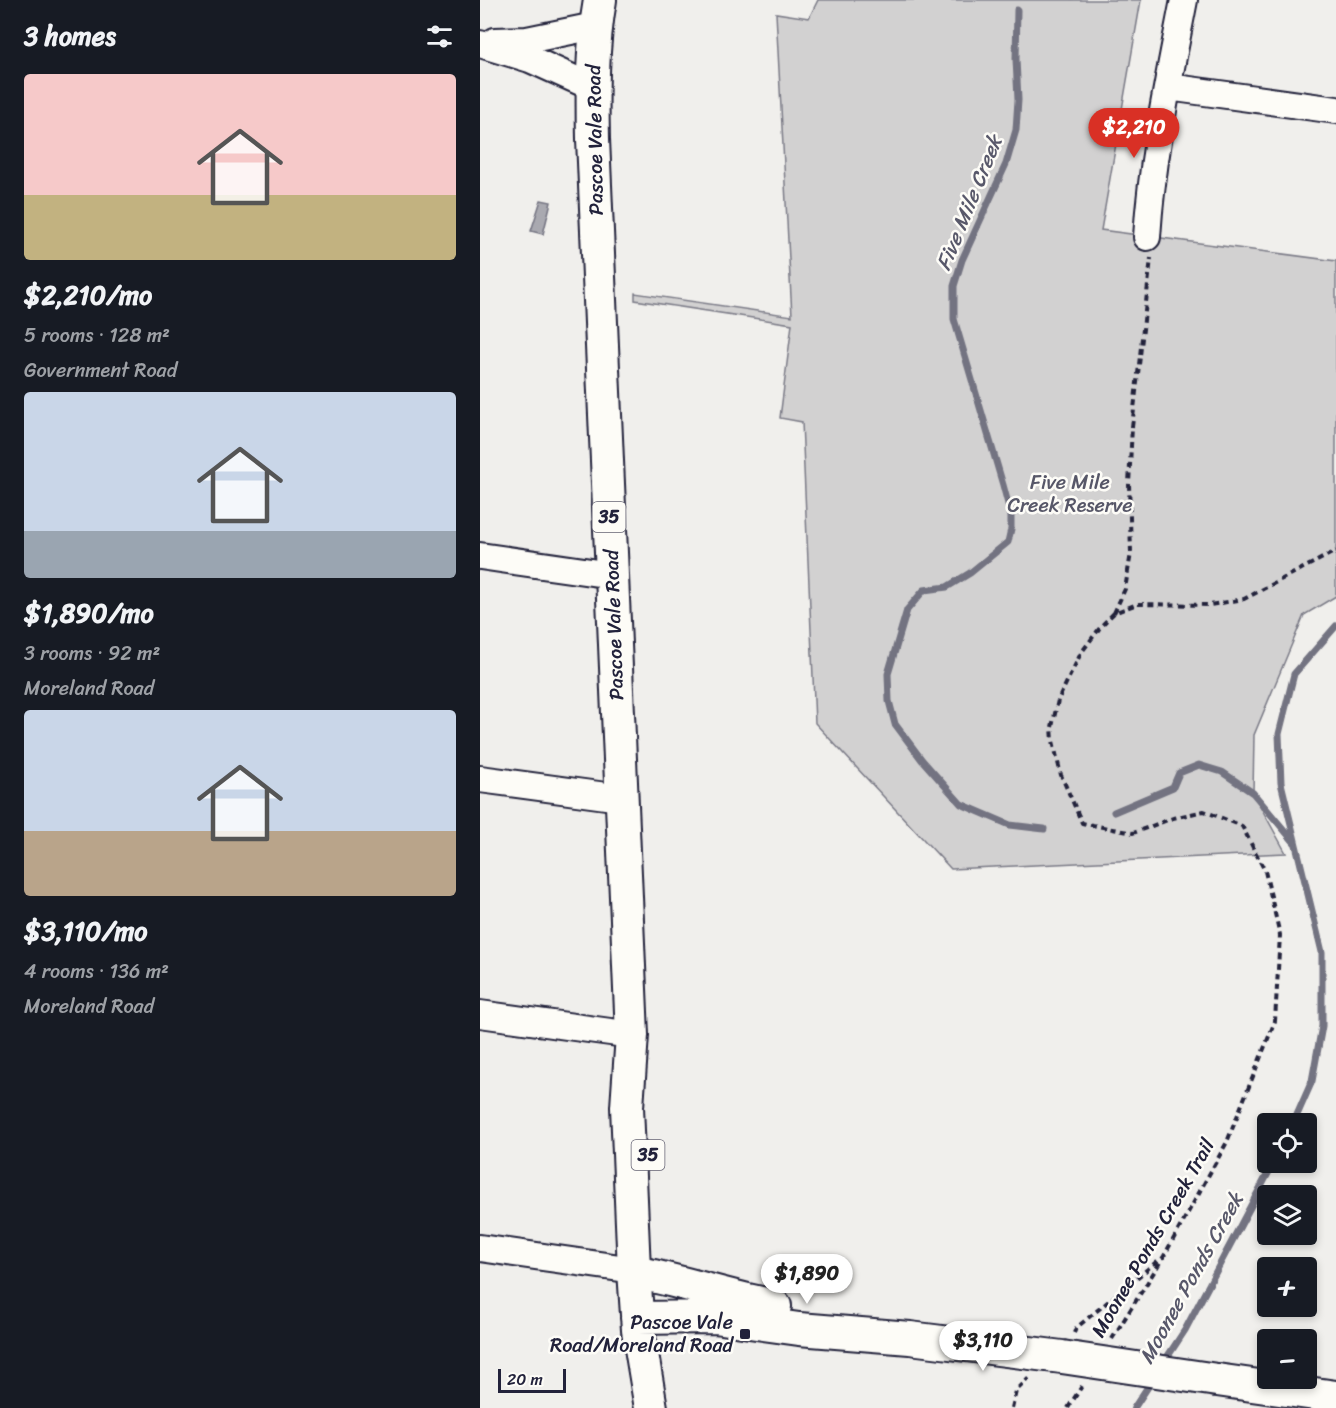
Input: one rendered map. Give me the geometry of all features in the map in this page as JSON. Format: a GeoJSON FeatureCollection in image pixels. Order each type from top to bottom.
{"type":"FeatureCollection","features":[{"type":"Feature","properties":{"kind":"main road","name":"Pascoe Vale Road"},"geometry":{"type":"LineString","coordinates":[[598,13],[592,87],[621,798],[632,1035],[646,1124],[641,1273],[660,1408]]}},
{"type":"Feature","properties":{"kind":"main road"},"geometry":{"type":"LineString","coordinates":[[641,1273],[698,1286],[735,1298],[910,1338]]}},
{"type":"Feature","properties":{"kind":"main road"},"geometry":{"type":"LineString","coordinates":[[647,1318],[715,1317],[799,1329],[1066,1349],[1217,1380],[1336,1397]]}},
{"type":"Feature","properties":{"kind":"main road","name":"Pascoe Vale Road"},"geometry":{"type":"LineString","coordinates":[[647,1318],[651,1408]]}},
{"type":"Feature","properties":{"kind":"street"},"geometry":{"type":"LineString","coordinates":[[1147,237],[1149,201],[1184,0]]}},
{"type":"Feature","properties":{"kind":"street"},"geometry":{"type":"LineString","coordinates":[[480,43],[527,40],[598,13]]}},
{"type":"Feature","properties":{"kind":"street"},"geometry":{"type":"LineString","coordinates":[[480,43],[530,59],[592,87]]}},
{"type":"Feature","properties":{"kind":"street"},"geometry":{"type":"LineString","coordinates":[[1168,87],[1336,110]]}},
{"type":"Feature","properties":{"kind":"street"},"geometry":{"type":"LineString","coordinates":[[480,556],[612,575]]}},
{"type":"Feature","properties":{"kind":"street"},"geometry":{"type":"LineString","coordinates":[[480,779],[621,798]]}},
{"type":"Feature","properties":{"kind":"street"},"geometry":{"type":"LineString","coordinates":[[480,1014],[632,1035]]}},
{"type":"Feature","properties":{"kind":"street"},"geometry":{"type":"LineString","coordinates":[[480,1248],[641,1273]]}},
{"type":"Feature","properties":{"kind":"path"},"geometry":{"type":"LineString","coordinates":[[1114,613],[1125,589],[1131,554],[1129,484],[1131,438],[1151,260],[1147,237]]}},
{"type":"Feature","properties":{"kind":"path"},"geometry":{"type":"LineString","coordinates":[[1114,613],[1137,604],[1210,605],[1244,599],[1336,551]]}},
{"type":"Feature","properties":{"kind":"path","name":"Moonee Ponds Creek Trail"},"geometry":{"type":"LineString","coordinates":[[1106,1347],[1164,1256],[1227,1142],[1275,1021],[1280,935],[1265,872],[1242,826],[1204,811],[1173,818],[1133,833],[1082,823],[1061,775],[1053,741],[1054,714],[1081,654],[1102,625],[1114,613]]}},
{"type":"Feature","properties":{"kind":"path"},"geometry":{"type":"LineString","coordinates":[[1066,1349],[1076,1328],[1164,1256]]}},
{"type":"Feature","properties":{"kind":"path"},"geometry":{"type":"LineString","coordinates":[[1012,1408],[1016,1391],[1032,1376]]}},
{"type":"Feature","properties":{"kind":"path"},"geometry":{"type":"LineString","coordinates":[[1068,1408],[1087,1378]]}},
{"type":"Feature","properties":{"kind":"green space","name":"Five Mile Creek Reserve"},"geometry":{"type":"Polygon","coordinates":[[[818,0],[1141,0],[1101,230],[1336,261],[1336,596],[1304,615],[1254,735],[1253,793],[1286,853],[951,869],[815,723],[802,422],[780,418],[792,324],[635,300],[635,293],[792,316],[776,13],[809,18],[818,0]]]}},
{"type":"Feature","properties":{"kind":"shaded area"},"geometry":{"type":"Polygon","coordinates":[[[541,200],[551,202],[543,234],[531,231],[541,200]]]}},
{"type":"Feature","properties":{"kind":"waterway","name":"Five Mile Creek"},"geometry":{"type":"LineString","coordinates":[[1017,10],[1016,130],[1006,164],[962,260],[954,286],[954,319],[1003,485],[1011,515],[1011,529],[1008,542],[970,573],[947,587],[924,590],[907,610],[888,674],[889,701],[895,724],[922,760],[961,804],[1010,825],[1044,829]]}},
{"type":"Feature","properties":{"kind":"waterway","name":"Moonee Ponds Creek"},"geometry":{"type":"LineString","coordinates":[[1298,1113],[1312,1081],[1322,1026],[1322,952],[1281,783],[1279,734],[1294,674],[1336,626]]}},
{"type":"Feature","properties":{"kind":"waterway","name":"Five Mile Creek"},"geometry":{"type":"LineString","coordinates":[[1114,812],[1173,787],[1179,773],[1199,765],[1222,772],[1253,793],[1295,843]]}},
{"type":"Feature","properties":{"kind":"waterway","name":"Moonee Ponds Creek"},"geometry":{"type":"LineString","coordinates":[[1164,1362],[1185,1330],[1268,1173]]}},
{"type":"Feature","properties":{"kind":"waterway","name":"Moonee Ponds Creek"},"geometry":{"type":"LineString","coordinates":[[1134,1408],[1153,1379]]}},
{"type":"Feature","properties":{"kind":"place","name":"Pascoe Vale Road/Moreland Road"},"geometry":{"type":"Point","coordinates":[745,1334]}}]}
